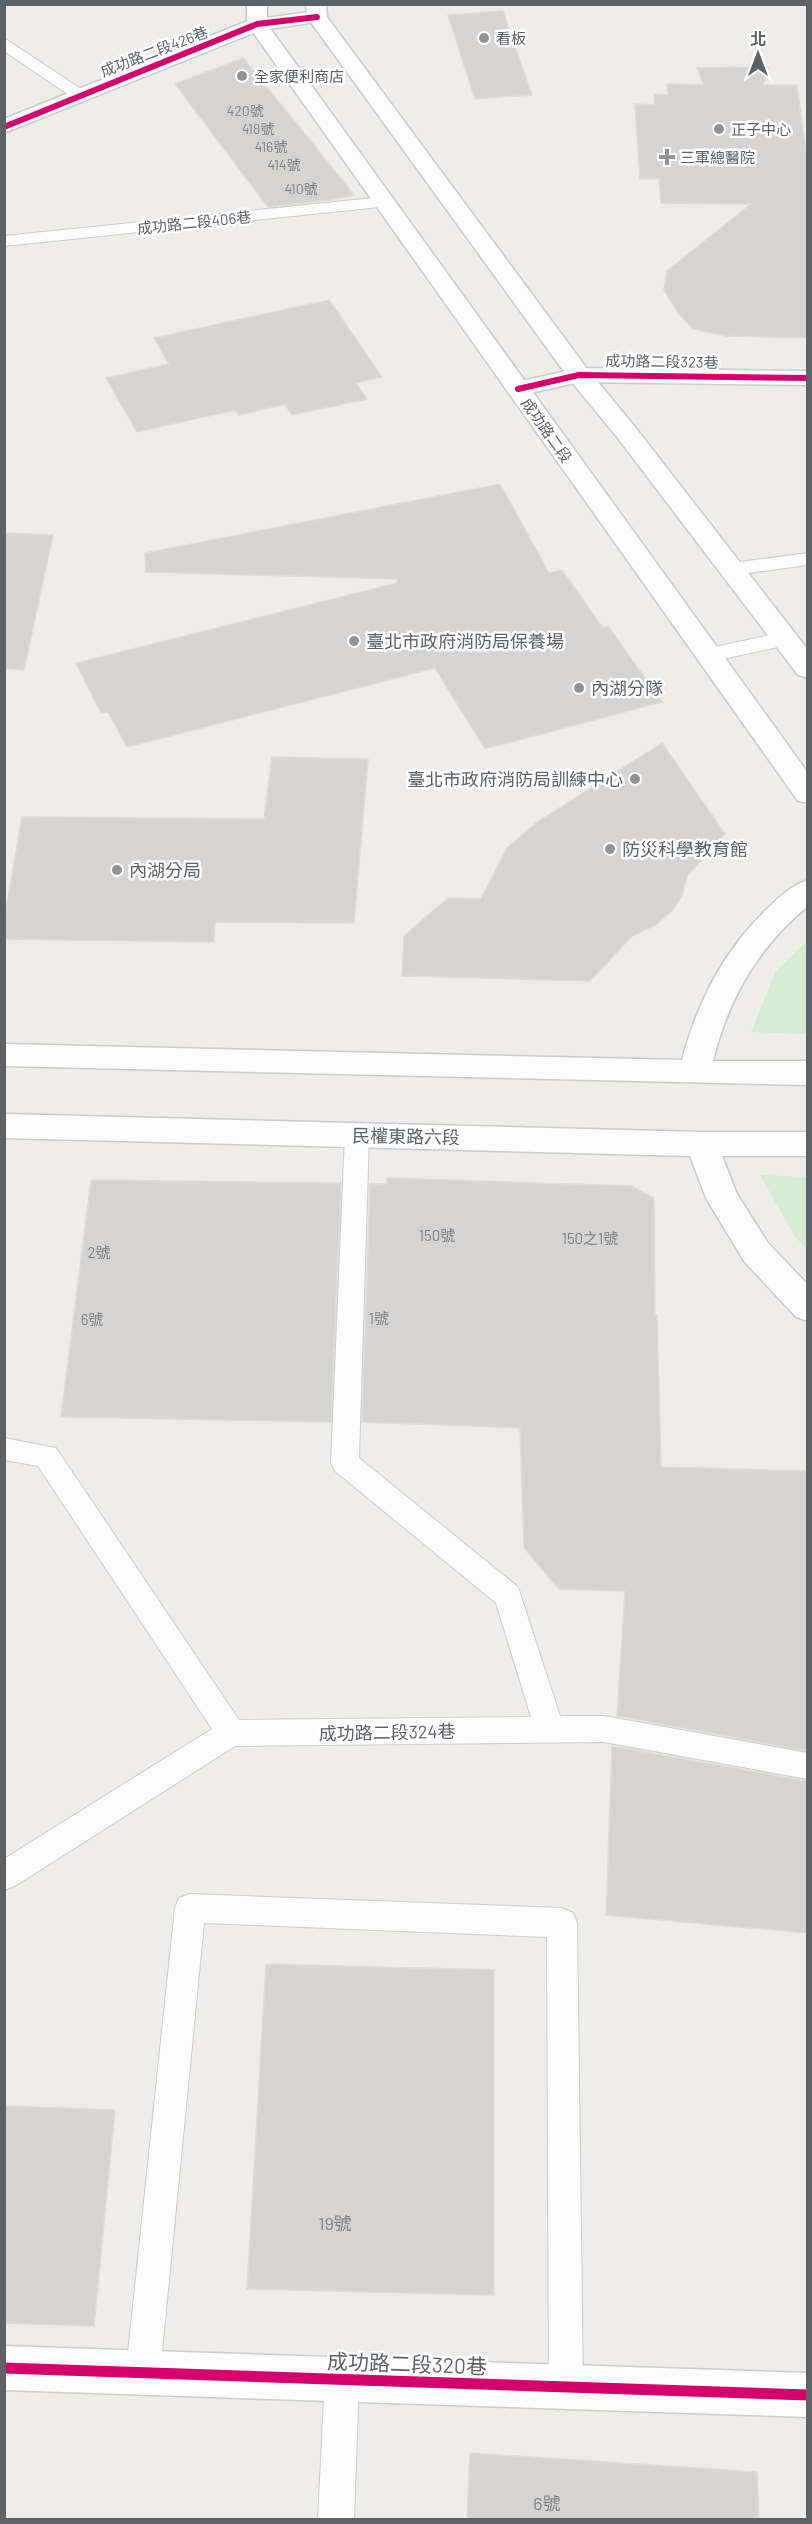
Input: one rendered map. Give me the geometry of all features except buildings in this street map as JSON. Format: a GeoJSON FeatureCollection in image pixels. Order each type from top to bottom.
{"type":"FeatureCollection","features":[{"type":"Feature","properties":{"kind":"main road","name":"成功路二段426巷"},"geometry":{"type":"LineString","coordinates":[[4,127],[219,41],[257,14],[316,10]]}},
{"type":"Feature","properties":{"kind":"main road"},"geometry":{"type":"LineString","coordinates":[[316,10],[579,375],[733,569],[807,669]]}},
{"type":"Feature","properties":{"kind":"main road","name":"成功路二段"},"geometry":{"type":"LineString","coordinates":[[257,14],[384,202],[807,794]]}},
{"type":"Feature","properties":{"kind":"main road","name":"成功路二段323巷"},"geometry":{"type":"LineString","coordinates":[[518,389],[579,375],[807,378]]}},
{"type":"Feature","properties":{"kind":"main road"},"geometry":{"type":"LineString","coordinates":[[695,1072],[712,1007],[728,977],[769,923],[807,891]]}},
{"type":"Feature","properties":{"kind":"main road"},"geometry":{"type":"LineString","coordinates":[[4,1055],[807,1073]]}},
{"type":"Feature","properties":{"kind":"main road","name":"民權東路六段"},"geometry":{"type":"LineString","coordinates":[[4,1125],[701,1144],[807,1144]]}},
{"type":"Feature","properties":{"kind":"main road"},"geometry":{"type":"LineString","coordinates":[[701,1144],[722,1198],[756,1252],[807,1308]]}},
{"type":"Feature","properties":{"kind":"main road","name":"成功路二段320巷"},"geometry":{"type":"LineString","coordinates":[[4,2368],[807,2395]]}},
{"type":"Feature","properties":{"kind":"lane"},"geometry":{"type":"LineString","coordinates":[[4,43],[81,96]]}},
{"type":"Feature","properties":{"kind":"lane","name":"成功路二段406巷"},"geometry":{"type":"LineString","coordinates":[[4,241],[384,202]]}},
{"type":"Feature","properties":{"kind":"lane"},"geometry":{"type":"LineString","coordinates":[[733,569],[807,559]]}},
{"type":"Feature","properties":{"kind":"lane"},"geometry":{"type":"LineString","coordinates":[[709,655],[785,639]]}},
{"type":"Feature","properties":{"kind":"lane"},"geometry":{"type":"LineString","coordinates":[[357,1135],[345,1463],[508,1596],[550,1730]]}},
{"type":"Feature","properties":{"kind":"lane"},"geometry":{"type":"LineString","coordinates":[[4,1449],[46,1455],[231,1733],[4,1876]]}},
{"type":"Feature","properties":{"kind":"lane","name":"成功路二段324巷"},"geometry":{"type":"LineString","coordinates":[[231,1733],[604,1729],[807,1766]]}},
{"type":"Feature","properties":{"kind":"lane"},"geometry":{"type":"LineString","coordinates":[[143,2372],[190,1908],[562,1923],[566,2387]]}},
{"type":"Feature","properties":{"kind":"lane"},"geometry":{"type":"LineString","coordinates":[[336,2520],[342,2379]]}},
{"type":"Feature","properties":{"kind":"green space"},"geometry":{"type":"Polygon","coordinates":[[[807,941],[807,1034],[751,1032],[776,971],[807,941]]]}},
{"type":"Feature","properties":{"kind":"green space"},"geometry":{"type":"Polygon","coordinates":[[[760,1175],[807,1177],[807,1249],[795,1237],[760,1175]]]}},
{"type":"Feature","properties":{"kind":"cycle path"},"geometry":{"type":"LineString","coordinates":[[4,127],[257,24],[317,17]]}},
{"type":"Feature","properties":{"kind":"cycle path"},"geometry":{"type":"LineString","coordinates":[[518,389],[579,375],[808,378]]}},
{"type":"Feature","properties":{"kind":"cycle path"},"geometry":{"type":"LineString","coordinates":[[4,2368],[808,2395]]}},
{"type":"Feature","properties":{"kind":"place","name":"看板"},"geometry":{"type":"Point","coordinates":[484,38]}},
{"type":"Feature","properties":{"kind":"place","name":"全家便利商店"},"geometry":{"type":"Point","coordinates":[242,76]}},
{"type":"Feature","properties":{"kind":"place","name":"正子中心"},"geometry":{"type":"Point","coordinates":[719,129]}},
{"type":"Feature","properties":{"kind":"place","name":"三軍總醫院"},"geometry":{"type":"Point","coordinates":[667,157]}},
{"type":"Feature","properties":{"kind":"place","name":"臺北市政府消防局保養場"},"geometry":{"type":"Point","coordinates":[354,641]}},
{"type":"Feature","properties":{"kind":"place","name":"內湖分隊"},"geometry":{"type":"Point","coordinates":[579,688]}},
{"type":"Feature","properties":{"kind":"place","name":"臺北市政府消防局訓練中心"},"geometry":{"type":"Point","coordinates":[635,779]}},
{"type":"Feature","properties":{"kind":"place","name":"防災科學教育館"},"geometry":{"type":"Point","coordinates":[610,849]}},
{"type":"Feature","properties":{"kind":"place","name":"內湖分局"},"geometry":{"type":"Point","coordinates":[117,870]}}]}
